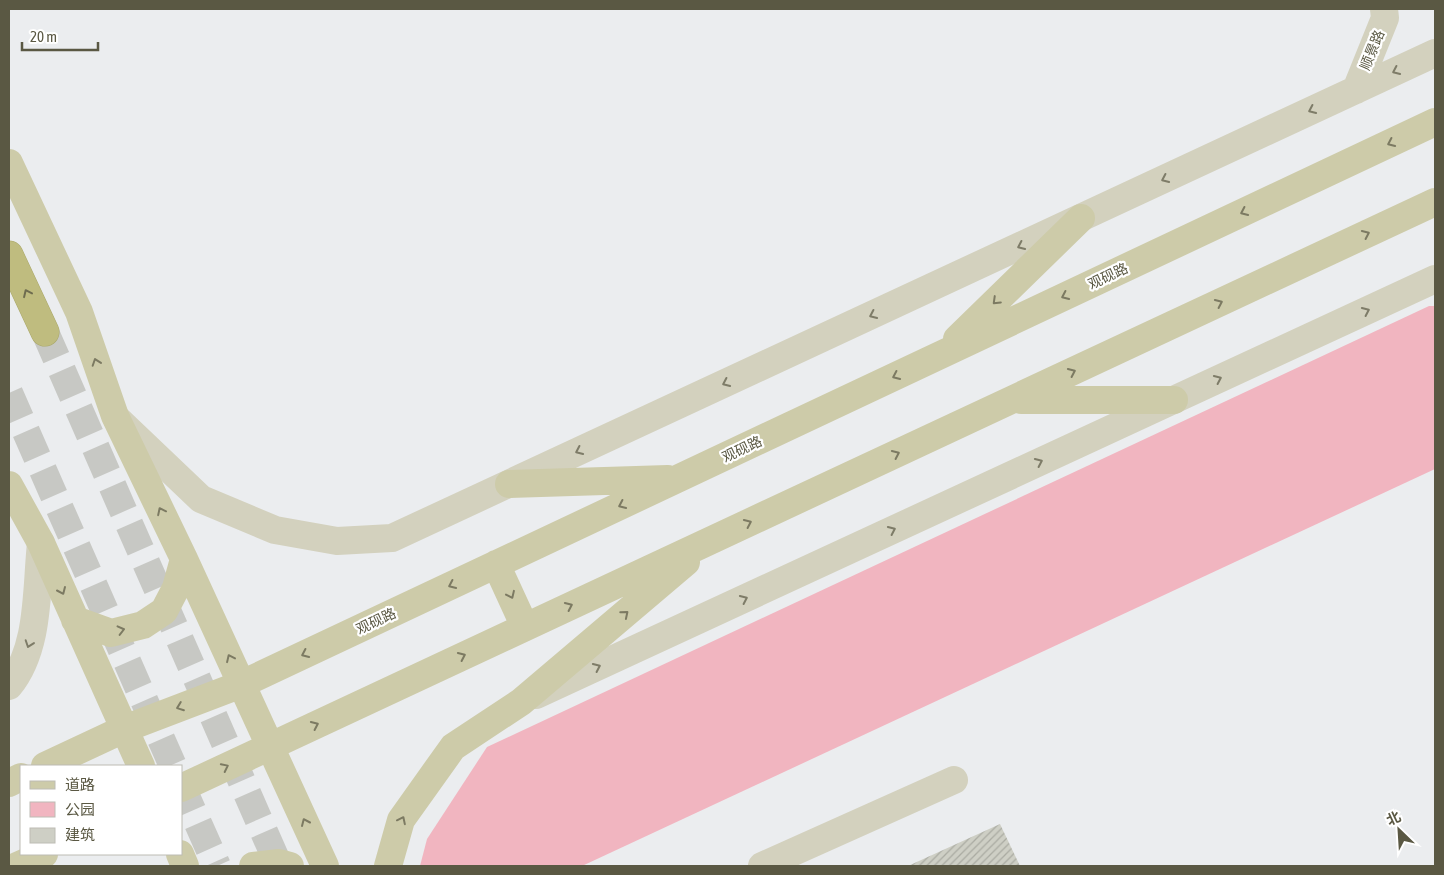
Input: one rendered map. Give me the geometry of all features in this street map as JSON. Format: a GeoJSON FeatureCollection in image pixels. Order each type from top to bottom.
{"type":"FeatureCollection","features":[{"type":"Feature","properties":{"kind":"highway"},"geometry":{"type":"LineString","coordinates":[[9,255],[45,332]]}},
{"type":"Feature","properties":{"kind":"main road","name":"观砚路"},"geometry":{"type":"LineString","coordinates":[[47,765],[124,729],[242,684],[1435,122]]}},
{"type":"Feature","properties":{"kind":"main road"},"geometry":{"type":"LineString","coordinates":[[9,164],[79,312],[115,416],[271,745],[325,866]]}},
{"type":"Feature","properties":{"kind":"main road"},"geometry":{"type":"LineString","coordinates":[[182,788],[1435,202]]}},
{"type":"Feature","properties":{"kind":"main road"},"geometry":{"type":"LineString","coordinates":[[940,355],[1081,218]]}},
{"type":"Feature","properties":{"kind":"main road"},"geometry":{"type":"LineString","coordinates":[[1012,400],[1174,400]]}},
{"type":"Feature","properties":{"kind":"main road"},"geometry":{"type":"LineString","coordinates":[[509,484],[679,478]]}},
{"type":"Feature","properties":{"kind":"main road"},"geometry":{"type":"LineString","coordinates":[[9,485],[41,543],[140,765]]}},
{"type":"Feature","properties":{"kind":"main road"},"geometry":{"type":"LineString","coordinates":[[388,866],[401,820],[453,748],[521,702],[715,538]]}},
{"type":"Feature","properties":{"kind":"main road"},"geometry":{"type":"LineString","coordinates":[[74,620],[111,632],[143,624],[164,611],[176,588],[184,559]]}},
{"type":"Feature","properties":{"kind":"main road"},"geometry":{"type":"LineString","coordinates":[[496,564],[525,627]]}},
{"type":"Feature","properties":{"kind":"main road"},"geometry":{"type":"LineString","coordinates":[[17,866],[42,855]]}},
{"type":"Feature","properties":{"kind":"main road"},"geometry":{"type":"LineString","coordinates":[[253,866],[279,863],[290,866]]}},
{"type":"Feature","properties":{"kind":"street","name":"顺景路"},"geometry":{"type":"LineString","coordinates":[[1356,90],[1385,18],[1384,9]]}},
{"type":"Feature","properties":{"kind":"street"},"geometry":{"type":"LineString","coordinates":[[115,416],[201,499],[275,530],[337,541],[392,538],[1435,53]]}},
{"type":"Feature","properties":{"kind":"street"},"geometry":{"type":"LineString","coordinates":[[521,702],[1435,279]]}},
{"type":"Feature","properties":{"kind":"street"},"geometry":{"type":"LineString","coordinates":[[9,686],[19,674],[33,632],[41,543]]}},
{"type":"Feature","properties":{"kind":"street"},"geometry":{"type":"LineString","coordinates":[[762,866],[954,780]]}},
{"type":"Feature","properties":{"kind":"green space"},"geometry":{"type":"Polygon","coordinates":[[[1429,306],[1435,306],[1435,469],[582,866],[420,866],[427,839],[487,747],[1429,306]]]}},
{"type":"Feature","properties":{"kind":"building"},"geometry":{"type":"Polygon","coordinates":[[[1000,824],[1020,866],[908,866],[1000,824]]]}},
{"type":"Feature","properties":{"kind":"tunnel"},"geometry":{"type":"LineString","coordinates":[[45,332],[279,866]]}},
{"type":"Feature","properties":{"kind":"tunnel"},"geometry":{"type":"LineString","coordinates":[[9,393],[173,765]]}},
{"type":"Feature","properties":{"kind":"tunnel"},"geometry":{"type":"LineString","coordinates":[[182,787],[217,866]]}}]}
